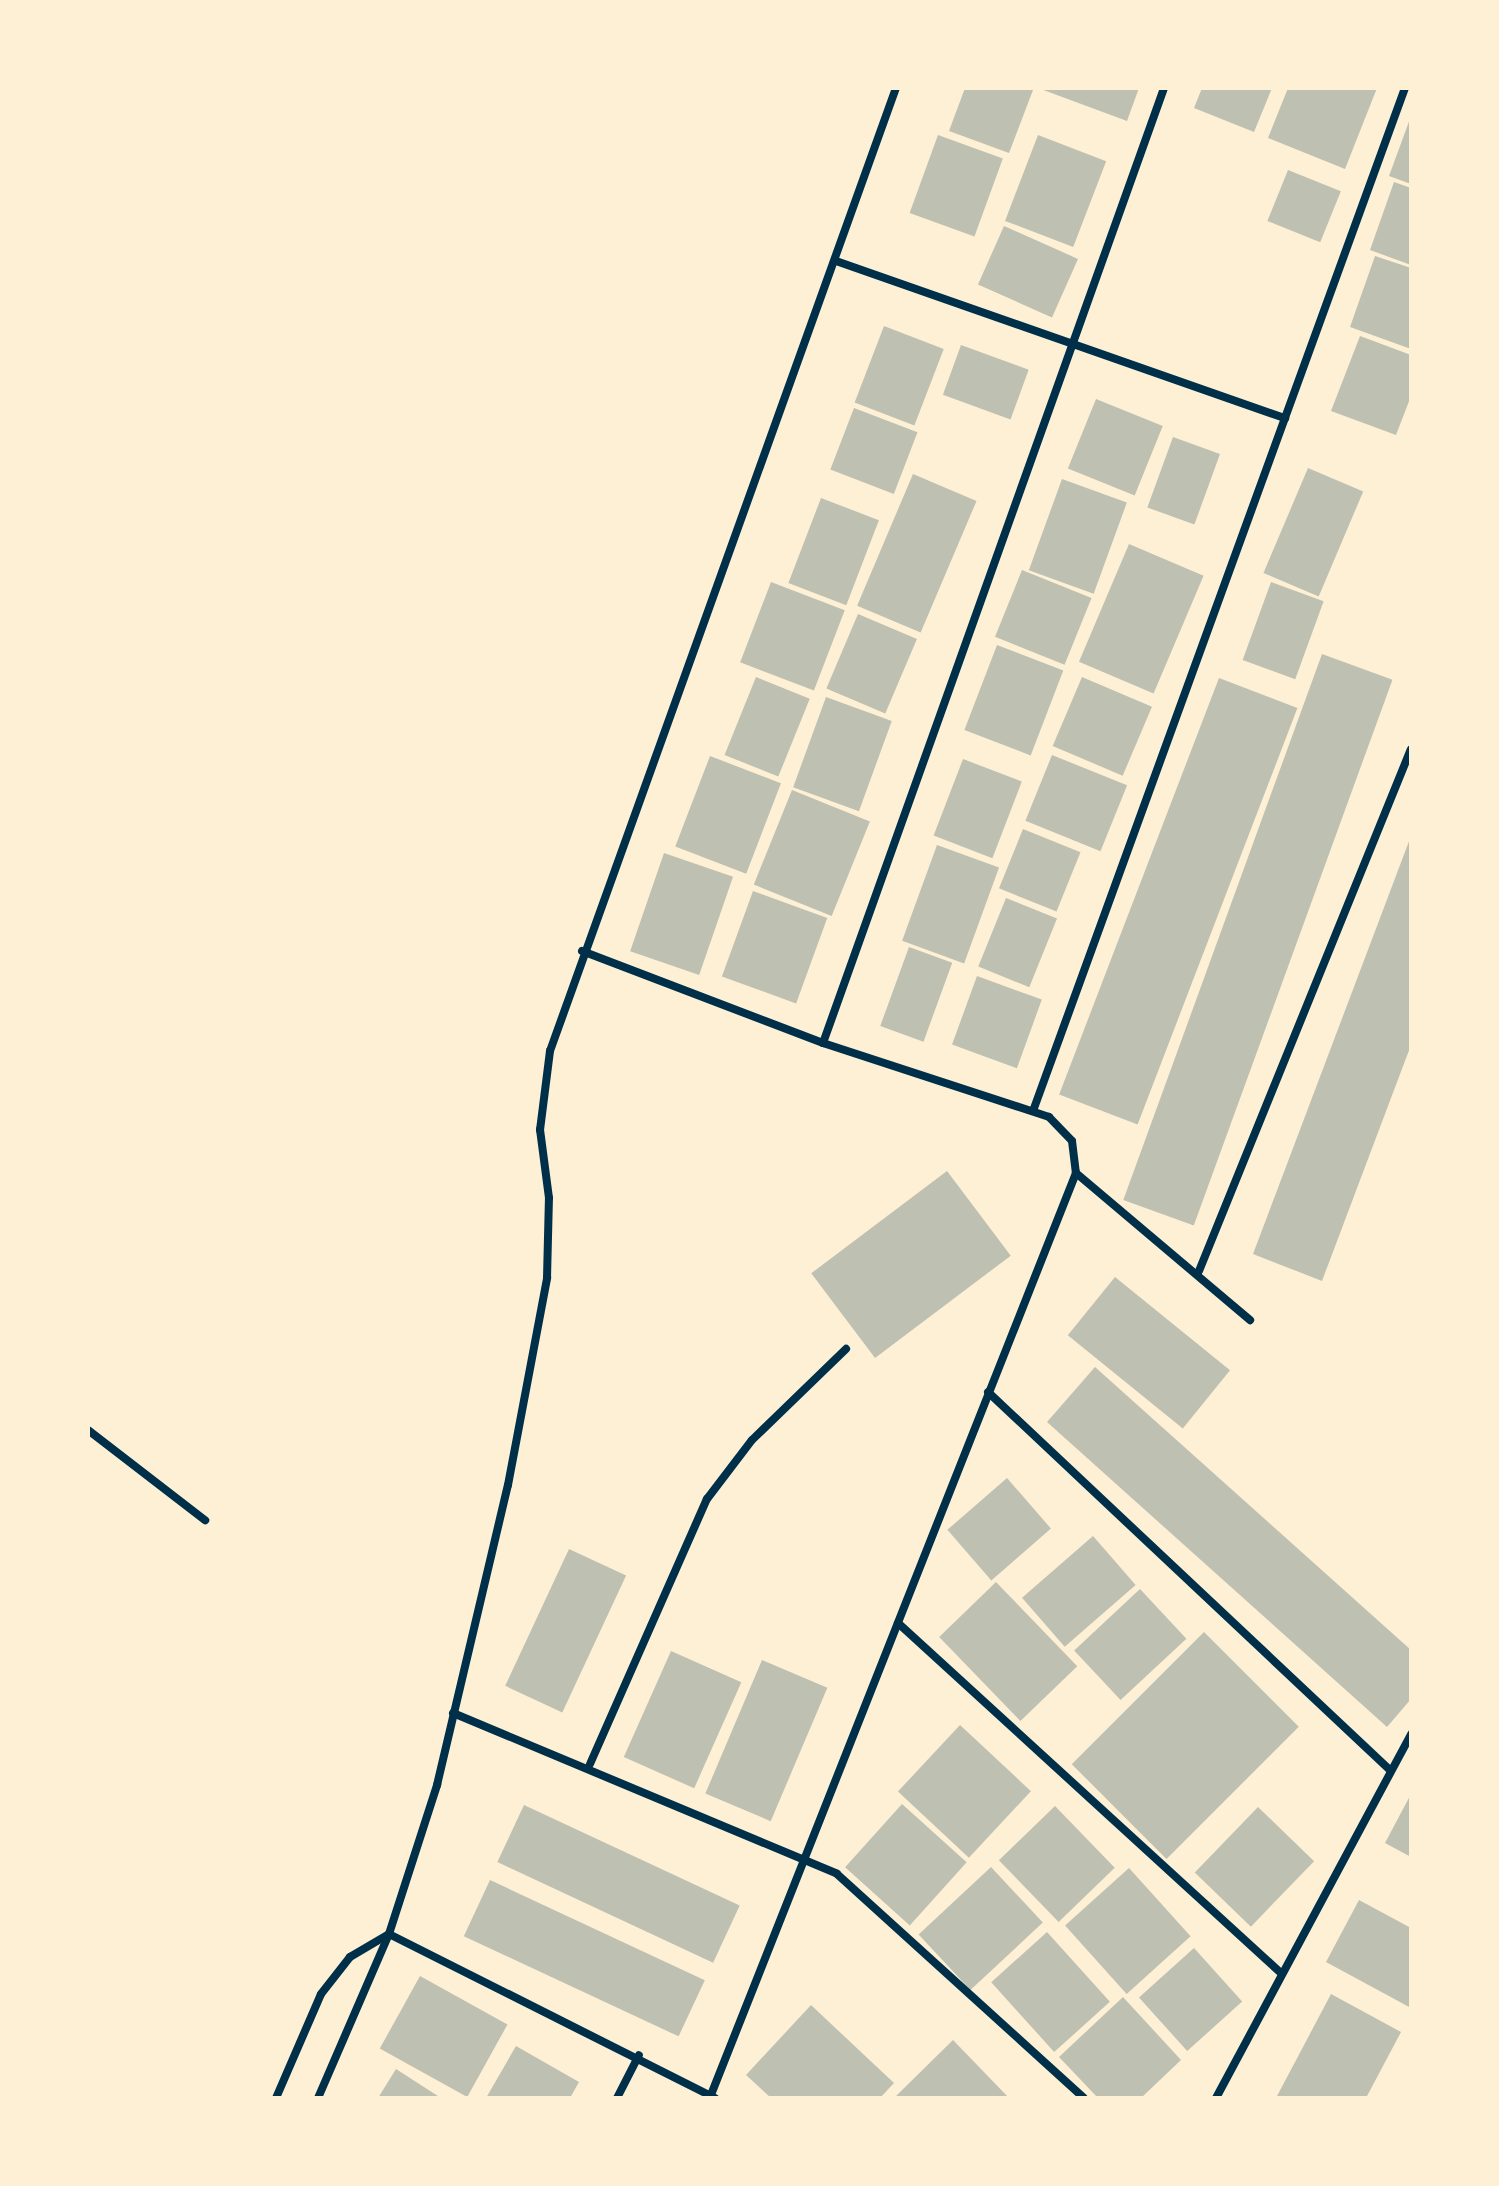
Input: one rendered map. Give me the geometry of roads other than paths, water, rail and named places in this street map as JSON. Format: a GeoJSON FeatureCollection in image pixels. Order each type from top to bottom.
{"type":"FeatureCollection","features":[{"type":"Feature","properties":{"kind":"street"},"geometry":{"type":"LineString","coordinates":[[318,2098],[389,1934],[453,1713],[533,1370],[549,1198],[540,1130],[550,1051],[582,951],[836,261],[896,88]]}},
{"type":"Feature","properties":{"kind":"street"},"geometry":{"type":"LineString","coordinates":[[823,1043],[1164,88]]}},
{"type":"Feature","properties":{"kind":"street"},"geometry":{"type":"LineString","coordinates":[[1033,1111],[1405,88]]}},
{"type":"Feature","properties":{"kind":"street"},"geometry":{"type":"LineString","coordinates":[[836,261],[1285,418]]}},
{"type":"Feature","properties":{"kind":"street"},"geometry":{"type":"LineString","coordinates":[[1199,1271],[1411,749]]}},
{"type":"Feature","properties":{"kind":"street"},"geometry":{"type":"LineString","coordinates":[[389,1934],[639,2055],[713,2097],[800,1861],[1076,1173],[1072,1141],[1033,1111],[823,1043],[582,951]]}},
{"type":"Feature","properties":{"kind":"street"},"geometry":{"type":"LineString","coordinates":[[1076,1173],[1199,1271],[1250,1320]]}},
{"type":"Feature","properties":{"kind":"street"},"geometry":{"type":"LineString","coordinates":[[590,1764],[707,1499],[752,1440],[846,1349]]}},
{"type":"Feature","properties":{"kind":"street"},"geometry":{"type":"LineString","coordinates":[[988,1392],[1391,1771]]}},
{"type":"Feature","properties":{"kind":"street"},"geometry":{"type":"LineString","coordinates":[[88,1430],[205,1520]]}},
{"type":"Feature","properties":{"kind":"street"},"geometry":{"type":"LineString","coordinates":[[898,1623],[1282,1974]]}},
{"type":"Feature","properties":{"kind":"street"},"geometry":{"type":"LineString","coordinates":[[453,1713],[590,1764],[863,1892],[1084,2098]]}},
{"type":"Feature","properties":{"kind":"street"},"geometry":{"type":"LineString","coordinates":[[1216,2098],[1411,1734]]}},
{"type":"Feature","properties":{"kind":"street"},"geometry":{"type":"LineString","coordinates":[[276,2098],[321,1994],[350,1957],[389,1934]]}},
{"type":"Feature","properties":{"kind":"street"},"geometry":{"type":"LineString","coordinates":[[617,2098],[639,2055]]}}]}
